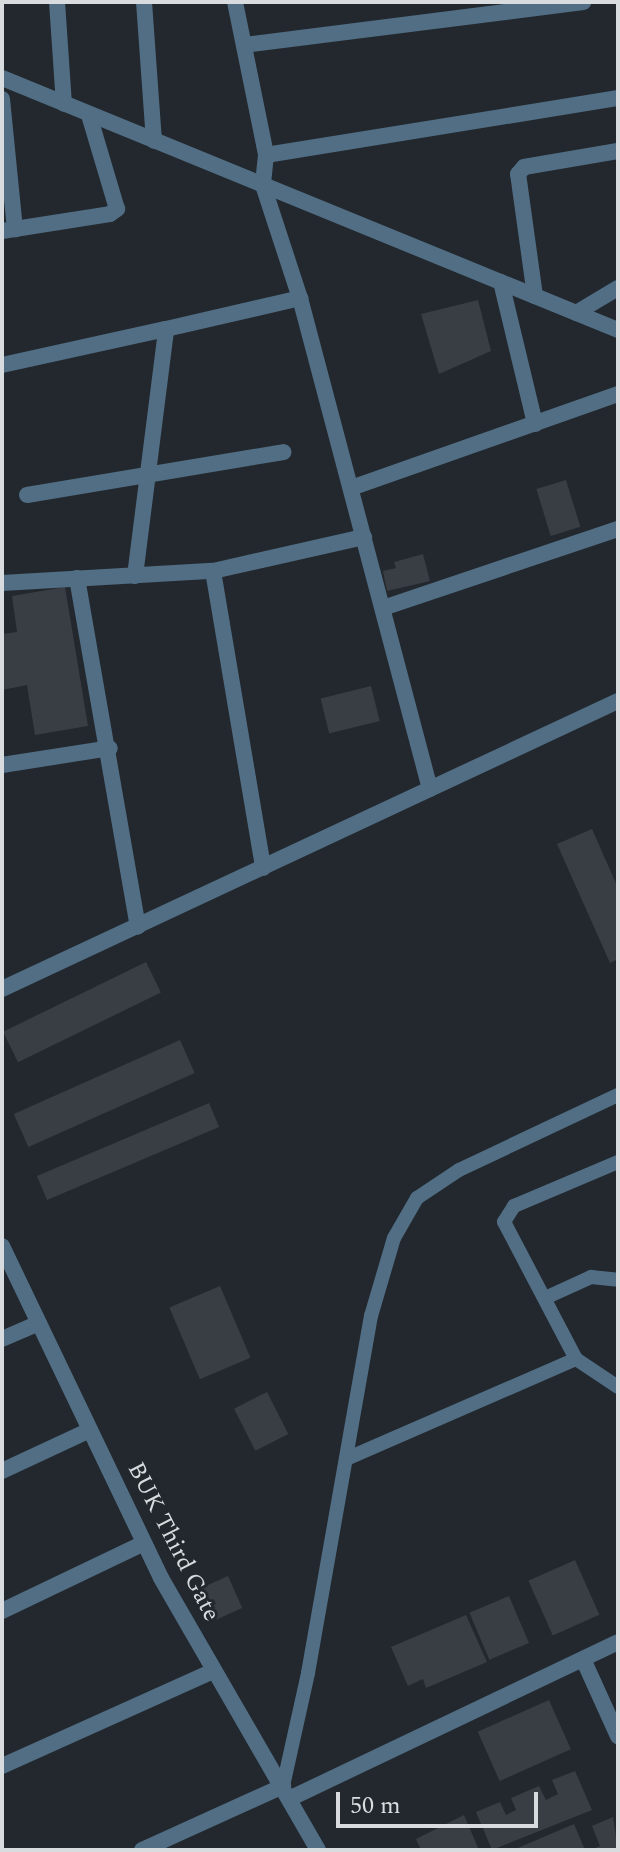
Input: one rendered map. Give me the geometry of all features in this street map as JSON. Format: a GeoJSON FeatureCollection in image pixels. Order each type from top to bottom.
{"type":"FeatureCollection","features":[{"type":"Feature","properties":{"kind":"street"},"geometry":{"type":"LineString","coordinates":[[57,2],[64,104]]}},
{"type":"Feature","properties":{"kind":"street"},"geometry":{"type":"LineString","coordinates":[[144,2],[154,141]]}},
{"type":"Feature","properties":{"kind":"street"},"geometry":{"type":"LineString","coordinates":[[235,2],[266,155],[263,185],[300,298],[430,789]]}},
{"type":"Feature","properties":{"kind":"street"},"geometry":{"type":"LineString","coordinates":[[244,45],[583,2]]}},
{"type":"Feature","properties":{"kind":"street"},"geometry":{"type":"LineString","coordinates":[[2,78],[618,330]]}},
{"type":"Feature","properties":{"kind":"street"},"geometry":{"type":"LineString","coordinates":[[266,155],[618,98]]}},
{"type":"Feature","properties":{"kind":"street"},"geometry":{"type":"LineString","coordinates":[[2,99],[9,230],[117,209],[89,115]]}},
{"type":"Feature","properties":{"kind":"street"},"geometry":{"type":"LineString","coordinates":[[535,296],[518,174],[524,167],[618,151]]}},
{"type":"Feature","properties":{"kind":"street"},"geometry":{"type":"LineString","coordinates":[[501,282],[535,424]]}},
{"type":"Feature","properties":{"kind":"street"},"geometry":{"type":"LineString","coordinates":[[576,313],[618,288]]}},
{"type":"Feature","properties":{"kind":"street"},"geometry":{"type":"LineString","coordinates":[[2,365],[300,298]]}},
{"type":"Feature","properties":{"kind":"street"},"geometry":{"type":"LineString","coordinates":[[135,576],[166,329]]}},
{"type":"Feature","properties":{"kind":"street"},"geometry":{"type":"LineString","coordinates":[[351,488],[618,394]]}},
{"type":"Feature","properties":{"kind":"street"},"geometry":{"type":"LineString","coordinates":[[27,495],[145,478],[283,452]]}},
{"type":"Feature","properties":{"kind":"street"},"geometry":{"type":"LineString","coordinates":[[383,608],[618,529]]}},
{"type":"Feature","properties":{"kind":"street"},"geometry":{"type":"LineString","coordinates":[[2,583],[213,571],[364,537]]}},
{"type":"Feature","properties":{"kind":"street"},"geometry":{"type":"LineString","coordinates":[[213,571],[263,868]]}},
{"type":"Feature","properties":{"kind":"street"},"geometry":{"type":"LineString","coordinates":[[77,578],[110,748],[138,927]]}},
{"type":"Feature","properties":{"kind":"street"},"geometry":{"type":"LineString","coordinates":[[2,989],[618,701]]}},
{"type":"Feature","properties":{"kind":"street"},"geometry":{"type":"LineString","coordinates":[[2,765],[110,748]]}},
{"type":"Feature","properties":{"kind":"street","name":"BUK Third Gate"},"geometry":{"type":"LineString","coordinates":[[2,1246],[144,1543],[213,1671],[287,1792],[318,1850]]}},
{"type":"Feature","properties":{"kind":"street"},"geometry":{"type":"LineString","coordinates":[[2,1339],[39,1323]]}},
{"type":"Feature","properties":{"kind":"street"},"geometry":{"type":"LineString","coordinates":[[2,1471],[90,1430]]}},
{"type":"Feature","properties":{"kind":"street"},"geometry":{"type":"LineString","coordinates":[[2,1611],[144,1543]]}},
{"type":"Feature","properties":{"kind":"street"},"geometry":{"type":"LineString","coordinates":[[142,1850],[287,1792],[618,1642]]}},
{"type":"Feature","properties":{"kind":"street"},"geometry":{"type":"LineString","coordinates":[[583,1659],[618,1736]]}},
{"type":"Feature","properties":{"kind":"street"},"geometry":{"type":"LineString","coordinates":[[2,1766],[213,1671]]}},
{"type":"Feature","properties":{"kind":"lane"},"geometry":{"type":"LineString","coordinates":[[287,1792],[371,1316],[394,1238],[417,1198],[459,1170],[618,1095]]}},
{"type":"Feature","properties":{"kind":"lane"},"geometry":{"type":"LineString","coordinates":[[618,1162],[514,1206],[504,1222],[576,1359],[618,1387]]}},
{"type":"Feature","properties":{"kind":"lane"},"geometry":{"type":"LineString","coordinates":[[545,1298],[591,1277],[618,1280]]}},
{"type":"Feature","properties":{"kind":"lane"},"geometry":{"type":"LineString","coordinates":[[346,1459],[576,1359]]}},
{"type":"Feature","properties":{"kind":"building"},"geometry":{"type":"Polygon","coordinates":[[[478,300],[491,351],[439,374],[421,314],[478,300]]]}},
{"type":"Feature","properties":{"kind":"building"},"geometry":{"type":"Polygon","coordinates":[[[566,480],[580,527],[551,536],[536,489],[566,480]]]}},
{"type":"Feature","properties":{"kind":"building"},"geometry":{"type":"Polygon","coordinates":[[[423,554],[430,581],[387,591],[383,571],[396,568],[394,562],[423,554]]]}},
{"type":"Feature","properties":{"kind":"building"},"geometry":{"type":"Polygon","coordinates":[[[65,587],[88,726],[35,735],[27,685],[2,690],[2,634],[17,632],[12,596],[65,587]]]}},
{"type":"Feature","properties":{"kind":"building"},"geometry":{"type":"Polygon","coordinates":[[[371,686],[380,721],[329,734],[321,699],[371,686]]]}},
{"type":"Feature","properties":{"kind":"building"},"geometry":{"type":"Polygon","coordinates":[[[592,829],[618,888],[618,959],[610,963],[557,844],[592,829]]]}},
{"type":"Feature","properties":{"kind":"building"},"geometry":{"type":"Polygon","coordinates":[[[146,962],[161,993],[18,1062],[3,1032],[146,962]]]}},
{"type":"Feature","properties":{"kind":"building"},"geometry":{"type":"Polygon","coordinates":[[[180,1040],[195,1073],[28,1147],[14,1114],[180,1040]]]}},
{"type":"Feature","properties":{"kind":"building"},"geometry":{"type":"Polygon","coordinates":[[[209,1103],[219,1127],[47,1200],[37,1176],[209,1103]]]}},
{"type":"Feature","properties":{"kind":"building"},"geometry":{"type":"Polygon","coordinates":[[[220,1286],[250,1358],[200,1379],[169,1307],[220,1286]]]}},
{"type":"Feature","properties":{"kind":"building"},"geometry":{"type":"Polygon","coordinates":[[[267,1392],[288,1434],[255,1451],[234,1409],[267,1392]]]}},
{"type":"Feature","properties":{"kind":"building"},"geometry":{"type":"Polygon","coordinates":[[[575,1560],[599,1615],[553,1636],[528,1581],[575,1560]]]}},
{"type":"Feature","properties":{"kind":"building"},"geometry":{"type":"Polygon","coordinates":[[[228,1576],[242,1608],[215,1620],[201,1588],[228,1576]]]}},
{"type":"Feature","properties":{"kind":"building"},"geometry":{"type":"Polygon","coordinates":[[[509,1596],[529,1643],[489,1660],[469,1613],[509,1596]]]}},
{"type":"Feature","properties":{"kind":"building"},"geometry":{"type":"Polygon","coordinates":[[[466,1615],[487,1662],[426,1688],[423,1679],[408,1686],[391,1647],[466,1615]]]}},
{"type":"Feature","properties":{"kind":"building"},"geometry":{"type":"Polygon","coordinates":[[[549,1700],[571,1749],[500,1781],[478,1732],[549,1700]]]}},
{"type":"Feature","properties":{"kind":"building"},"geometry":{"type":"Polygon","coordinates":[[[575,1771],[592,1810],[492,1850],[476,1812],[500,1802],[506,1815],[516,1810],[511,1798],[539,1786],[546,1800],[558,1794],[552,1780],[575,1771]]]}},
{"type":"Feature","properties":{"kind":"building"},"geometry":{"type":"Polygon","coordinates":[[[464,1815],[479,1850],[421,1850],[416,1839],[464,1815]]]}},
{"type":"Feature","properties":{"kind":"building"},"geometry":{"type":"Polygon","coordinates":[[[613,1817],[618,1850],[591,1850],[600,1846],[592,1826],[613,1817]]]}},
{"type":"Feature","properties":{"kind":"building"},"geometry":{"type":"Polygon","coordinates":[[[574,1824],[585,1850],[513,1850],[574,1824]]]}}]}
